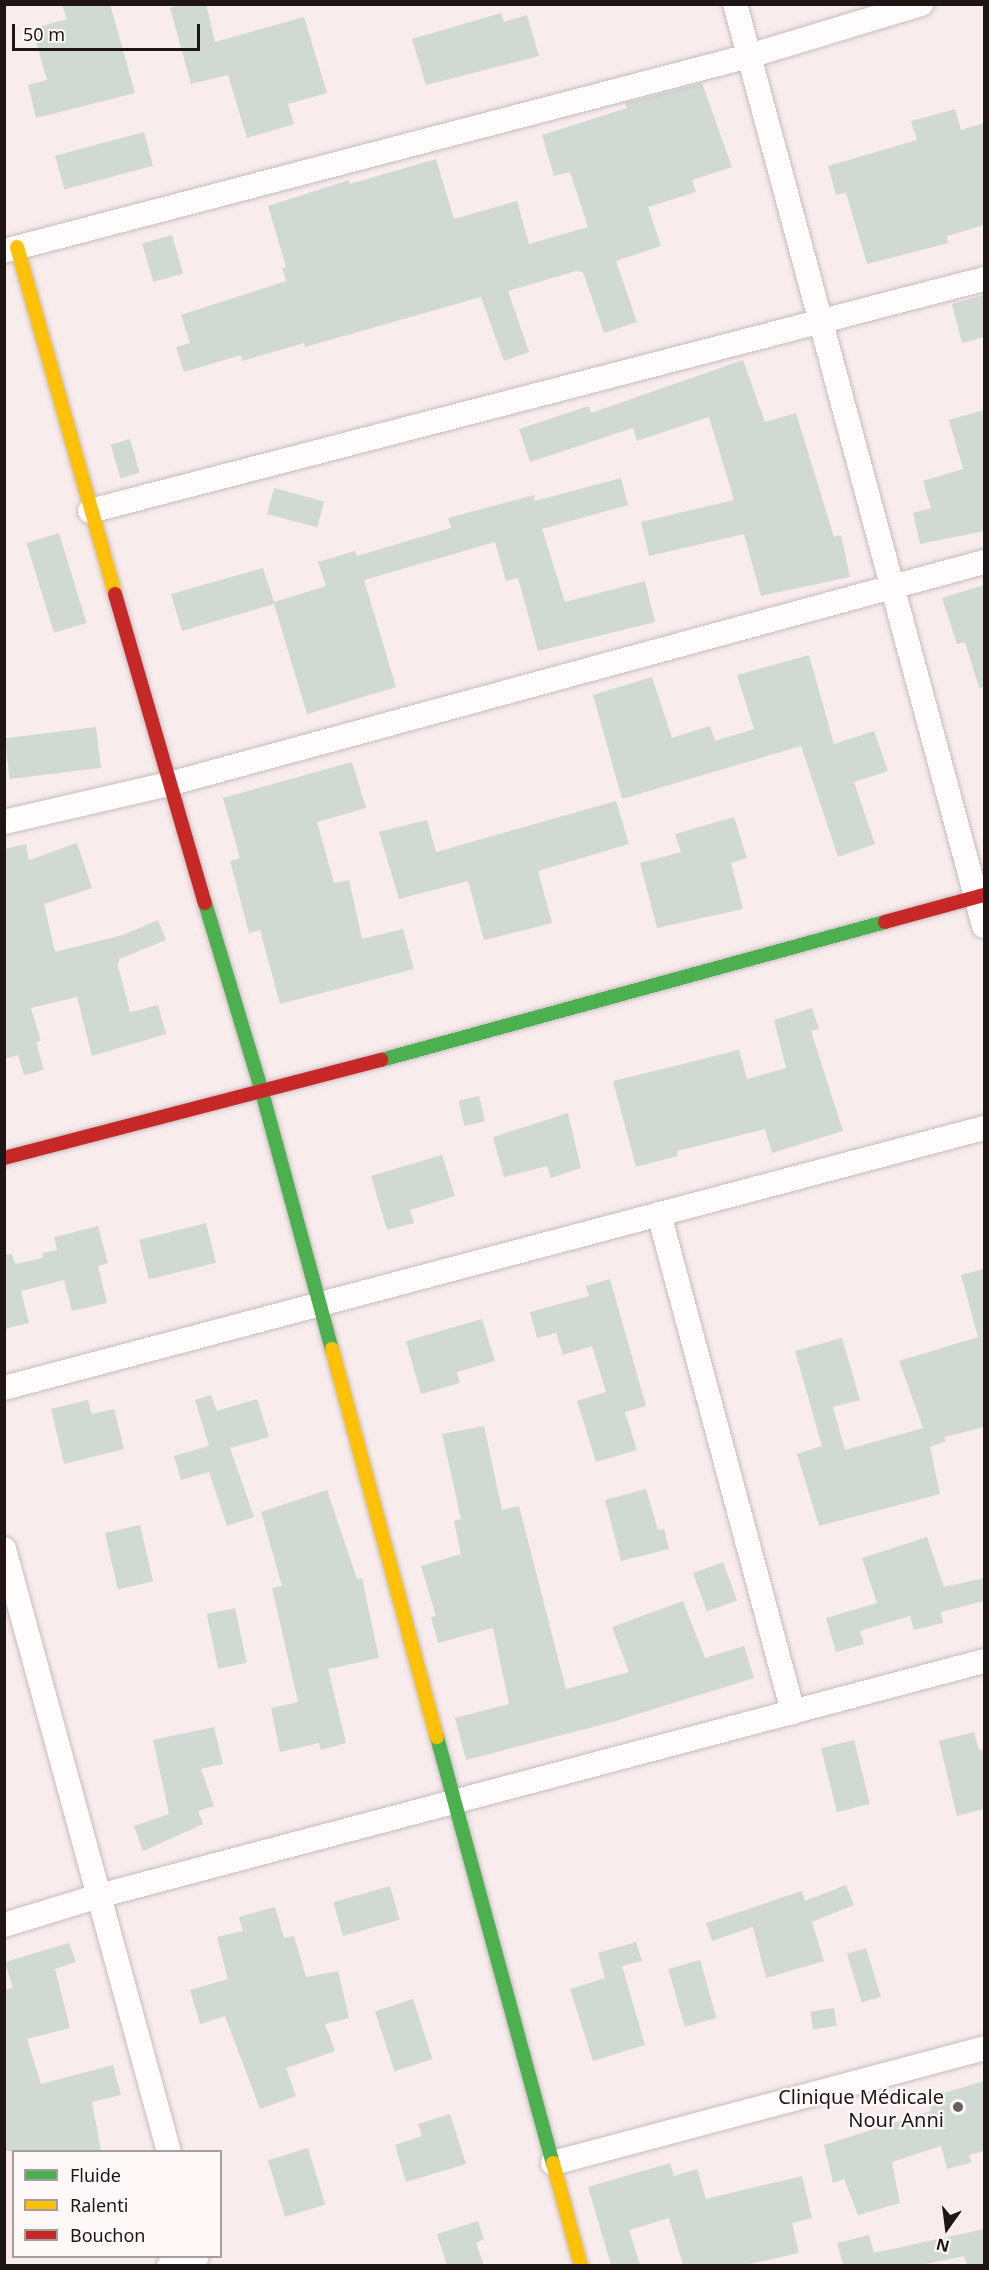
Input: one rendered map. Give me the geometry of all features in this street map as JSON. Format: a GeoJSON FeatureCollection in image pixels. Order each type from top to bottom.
{"type":"FeatureCollection","features":[{"type":"Feature","properties":{"kind":"street"},"geometry":{"type":"LineString","coordinates":[[735,4],[981,896],[984,926]]}},
{"type":"Feature","properties":{"kind":"street"},"geometry":{"type":"LineString","coordinates":[[581,2265],[262,1092],[11,249],[749,56],[921,4]]}},
{"type":"Feature","properties":{"kind":"street"},"geometry":{"type":"LineString","coordinates":[[90,511],[822,323],[984,279]]}},
{"type":"Feature","properties":{"kind":"street"},"geometry":{"type":"LineString","coordinates":[[4,822],[169,784],[984,562]]}},
{"type":"Feature","properties":{"kind":"street"},"geometry":{"type":"LineString","coordinates":[[4,1158],[262,1092],[981,896]]}},
{"type":"Feature","properties":{"kind":"street"},"geometry":{"type":"LineString","coordinates":[[4,1388],[984,1128]]}},
{"type":"Feature","properties":{"kind":"street"},"geometry":{"type":"LineString","coordinates":[[659,1214],[793,1712]]}},
{"type":"Feature","properties":{"kind":"street"},"geometry":{"type":"LineString","coordinates":[[4,1549],[168,2150]]}},
{"type":"Feature","properties":{"kind":"street"},"geometry":{"type":"LineString","coordinates":[[4,1925],[99,1896],[984,1661]]}},
{"type":"Feature","properties":{"kind":"street"},"geometry":{"type":"LineString","coordinates":[[553,2163],[984,2048]]}},
{"type":"Feature","properties":{"kind":"street"},"geometry":{"type":"LineString","coordinates":[[170,2265],[198,2260]]}},
{"type":"Feature","properties":{"kind":"building"},"geometry":{"type":"Polygon","coordinates":[[[62,4],[110,4],[135,93],[36,118],[28,85],[47,80],[32,29],[67,19],[62,4]]]}},
{"type":"Feature","properties":{"kind":"building"},"geometry":{"type":"Polygon","coordinates":[[[185,4],[206,4],[215,42],[304,17],[327,93],[288,104],[294,124],[247,138],[228,75],[191,84],[170,8],[185,4]]]}},
{"type":"Feature","properties":{"kind":"building"},"geometry":{"type":"Polygon","coordinates":[[[501,13],[504,22],[527,15],[539,56],[426,85],[412,39],[501,13]]]}},
{"type":"Feature","properties":{"kind":"building"},"geometry":{"type":"Polygon","coordinates":[[[702,83],[732,167],[692,180],[696,192],[648,207],[661,246],[616,261],[637,322],[604,333],[583,272],[576,271],[508,291],[529,352],[504,361],[481,297],[305,347],[304,343],[242,361],[241,355],[184,372],[176,347],[190,343],[181,315],[286,281],[282,268],[286,267],[268,206],[349,180],[350,184],[436,159],[454,219],[517,201],[529,244],[588,227],[570,172],[554,176],[542,135],[627,108],[625,103],[702,83]]]}},
{"type":"Feature","properties":{"kind":"building"},"geometry":{"type":"Polygon","coordinates":[[[955,109],[961,130],[984,123],[984,225],[947,236],[948,243],[867,264],[846,193],[836,195],[828,166],[917,140],[911,121],[955,109]]]}},
{"type":"Feature","properties":{"kind":"building"},"geometry":{"type":"Polygon","coordinates":[[[144,132],[153,166],[64,190],[55,156],[144,132]]]}},
{"type":"Feature","properties":{"kind":"building"},"geometry":{"type":"Polygon","coordinates":[[[172,235],[183,273],[153,282],[142,244],[172,235]]]}},
{"type":"Feature","properties":{"kind":"building"},"geometry":{"type":"Polygon","coordinates":[[[984,295],[984,337],[962,343],[952,304],[984,295]]]}},
{"type":"Feature","properties":{"kind":"building"},"geometry":{"type":"Polygon","coordinates":[[[743,360],[765,422],[796,413],[834,537],[841,535],[850,577],[761,596],[744,534],[649,556],[641,522],[734,500],[709,417],[637,441],[633,428],[530,462],[519,429],[589,406],[591,413],[743,360]]]}},
{"type":"Feature","properties":{"kind":"building"},"geometry":{"type":"Polygon","coordinates":[[[984,410],[984,531],[920,544],[913,513],[931,508],[923,481],[963,469],[949,420],[984,410]]]}},
{"type":"Feature","properties":{"kind":"building"},"geometry":{"type":"Polygon","coordinates":[[[130,439],[140,473],[120,478],[111,445],[130,439]]]}},
{"type":"Feature","properties":{"kind":"building"},"geometry":{"type":"Polygon","coordinates":[[[621,478],[628,505],[542,529],[565,602],[645,581],[655,622],[538,651],[518,578],[506,581],[495,542],[364,580],[396,687],[307,714],[274,604],[182,631],[171,594],[263,568],[274,602],[326,586],[318,562],[355,551],[357,556],[451,528],[448,518],[534,495],[535,501],[621,478]]]}},
{"type":"Feature","properties":{"kind":"building"},"geometry":{"type":"Polygon","coordinates":[[[274,488],[324,501],[317,528],[267,514],[274,488]]]}},
{"type":"Feature","properties":{"kind":"building"},"geometry":{"type":"Polygon","coordinates":[[[59,533],[86,623],[54,633],[26,543],[59,533]]]}},
{"type":"Feature","properties":{"kind":"building"},"geometry":{"type":"Polygon","coordinates":[[[984,585],[984,687],[979,688],[965,642],[957,644],[942,598],[984,585]]]}},
{"type":"Feature","properties":{"kind":"building"},"geometry":{"type":"Polygon","coordinates":[[[809,655],[834,744],[874,731],[888,771],[854,782],[875,844],[838,857],[801,746],[622,799],[593,695],[652,677],[672,738],[710,726],[715,741],[754,729],[737,675],[809,655]]]}},
{"type":"Feature","properties":{"kind":"building"},"geometry":{"type":"Polygon","coordinates":[[[96,727],[101,768],[10,779],[5,738],[96,727]]]}},
{"type":"Feature","properties":{"kind":"building"},"geometry":{"type":"Polygon","coordinates":[[[352,762],[366,808],[317,822],[334,883],[349,880],[362,939],[403,929],[414,969],[280,1004],[260,930],[249,933],[230,861],[240,858],[223,798],[352,762]]]}},
{"type":"Feature","properties":{"kind":"building"},"geometry":{"type":"Polygon","coordinates":[[[616,801],[629,844],[538,871],[552,923],[484,940],[468,881],[399,899],[379,832],[427,820],[436,852],[616,801]]]}},
{"type":"Feature","properties":{"kind":"building"},"geometry":{"type":"Polygon","coordinates":[[[734,817],[747,858],[731,863],[743,909],[657,928],[640,863],[681,852],[675,834],[734,817]]]}},
{"type":"Feature","properties":{"kind":"building"},"geometry":{"type":"Polygon","coordinates":[[[77,843],[92,888],[44,904],[55,952],[123,935],[158,920],[166,940],[119,959],[118,966],[130,1012],[158,1005],[166,1034],[92,1056],[77,997],[31,1008],[41,1041],[36,1042],[44,1070],[24,1075],[18,1055],[4,1059],[4,849],[26,844],[29,860],[77,843]]]}},
{"type":"Feature","properties":{"kind":"building"},"geometry":{"type":"Polygon","coordinates":[[[812,1008],[819,1029],[811,1031],[843,1131],[772,1153],[765,1129],[677,1151],[678,1156],[636,1167],[613,1081],[739,1050],[747,1079],[786,1068],[774,1020],[812,1008]]]}},
{"type":"Feature","properties":{"kind":"building"},"geometry":{"type":"Polygon","coordinates":[[[479,1096],[485,1121],[464,1126],[459,1101],[479,1096]]]}},
{"type":"Feature","properties":{"kind":"building"},"geometry":{"type":"Polygon","coordinates":[[[568,1113],[581,1168],[551,1178],[547,1166],[504,1177],[493,1137],[568,1113]]]}},
{"type":"Feature","properties":{"kind":"building"},"geometry":{"type":"Polygon","coordinates":[[[442,1155],[455,1196],[410,1210],[414,1223],[387,1230],[371,1176],[442,1155]]]}},
{"type":"Feature","properties":{"kind":"building"},"geometry":{"type":"Polygon","coordinates":[[[206,1223],[216,1263],[149,1279],[139,1240],[206,1223]]]}},
{"type":"Feature","properties":{"kind":"building"},"geometry":{"type":"Polygon","coordinates":[[[98,1226],[108,1263],[98,1266],[107,1303],[72,1311],[64,1280],[21,1291],[29,1323],[4,1329],[4,1255],[12,1254],[15,1264],[43,1258],[42,1253],[57,1250],[54,1237],[98,1226]]]}},
{"type":"Feature","properties":{"kind":"building"},"geometry":{"type":"Polygon","coordinates":[[[984,1269],[984,1427],[944,1437],[946,1441],[930,1447],[940,1494],[819,1526],[797,1454],[822,1446],[795,1351],[842,1338],[860,1400],[833,1407],[845,1450],[923,1428],[899,1361],[978,1337],[961,1275],[984,1269]]]}},
{"type":"Feature","properties":{"kind":"building"},"geometry":{"type":"Polygon","coordinates":[[[610,1279],[646,1406],[625,1412],[637,1450],[596,1462],[577,1401],[606,1392],[592,1346],[563,1355],[556,1333],[537,1338],[530,1312],[589,1296],[586,1286],[610,1279]]]}},
{"type":"Feature","properties":{"kind":"building"},"geometry":{"type":"Polygon","coordinates":[[[482,1319],[495,1361],[457,1372],[460,1383],[421,1394],[406,1341],[482,1319]]]}},
{"type":"Feature","properties":{"kind":"building"},"geometry":{"type":"Polygon","coordinates":[[[211,1395],[217,1411],[257,1399],[269,1437],[230,1448],[254,1517],[227,1526],[209,1472],[181,1480],[174,1456],[209,1446],[195,1400],[211,1395]]]}},
{"type":"Feature","properties":{"kind":"building"},"geometry":{"type":"Polygon","coordinates":[[[88,1400],[92,1414],[114,1409],[124,1449],[64,1464],[51,1409],[88,1400]]]}},
{"type":"Feature","properties":{"kind":"building"},"geometry":{"type":"Polygon","coordinates":[[[484,1426],[502,1510],[519,1506],[566,1689],[629,1672],[612,1627],[683,1601],[705,1658],[744,1646],[754,1678],[612,1722],[466,1760],[455,1718],[509,1704],[493,1628],[438,1643],[431,1617],[436,1616],[421,1566],[461,1554],[454,1521],[461,1519],[442,1434],[484,1426]]]}},
{"type":"Feature","properties":{"kind":"building"},"geometry":{"type":"Polygon","coordinates":[[[646,1489],[658,1530],[664,1529],[669,1549],[621,1561],[605,1500],[646,1489]]]}},
{"type":"Feature","properties":{"kind":"building"},"geometry":{"type":"Polygon","coordinates":[[[327,1490],[357,1579],[362,1578],[379,1658],[328,1669],[346,1743],[321,1750],[319,1743],[280,1752],[271,1708],[298,1702],[272,1588],[282,1586],[261,1512],[327,1490]]]}},
{"type":"Feature","properties":{"kind":"building"},"geometry":{"type":"Polygon","coordinates":[[[140,1525],[153,1582],[118,1590],[105,1533],[140,1525]]]}},
{"type":"Feature","properties":{"kind":"building"},"geometry":{"type":"Polygon","coordinates":[[[927,1537],[944,1587],[984,1578],[984,1601],[941,1612],[943,1623],[914,1630],[910,1616],[860,1631],[864,1644],[836,1652],[826,1618],[877,1603],[862,1558],[927,1537]]]}},
{"type":"Feature","properties":{"kind":"building"},"geometry":{"type":"Polygon","coordinates":[[[723,1562],[737,1601],[707,1611],[693,1573],[723,1562]]]}},
{"type":"Feature","properties":{"kind":"building"},"geometry":{"type":"Polygon","coordinates":[[[235,1608],[247,1663],[218,1669],[207,1614],[235,1608]]]}},
{"type":"Feature","properties":{"kind":"building"},"geometry":{"type":"Polygon","coordinates":[[[214,1727],[223,1764],[201,1769],[214,1806],[198,1811],[203,1824],[143,1851],[134,1826],[169,1814],[153,1740],[214,1727]]]}},
{"type":"Feature","properties":{"kind":"building"},"geometry":{"type":"Polygon","coordinates":[[[974,1732],[979,1750],[984,1749],[984,1809],[957,1816],[939,1741],[974,1732]]]}},
{"type":"Feature","properties":{"kind":"building"},"geometry":{"type":"Polygon","coordinates":[[[854,1740],[870,1804],[837,1812],[821,1748],[854,1740]]]}},
{"type":"Feature","properties":{"kind":"building"},"geometry":{"type":"Polygon","coordinates":[[[846,1885],[854,1905],[812,1922],[824,1961],[766,1978],[753,1927],[712,1941],[706,1923],[802,1891],[805,1901],[846,1885]]]}},
{"type":"Feature","properties":{"kind":"building"},"geometry":{"type":"Polygon","coordinates":[[[390,1886],[400,1920],[343,1936],[333,1902],[390,1886]]]}},
{"type":"Feature","properties":{"kind":"building"},"geometry":{"type":"Polygon","coordinates":[[[275,1907],[284,1938],[294,1936],[306,1977],[338,1971],[349,2018],[325,2024],[335,2051],[286,2068],[296,2096],[260,2109],[225,2016],[200,2024],[190,1990],[228,1979],[217,1937],[243,1931],[239,1917],[275,1907]]]}},
{"type":"Feature","properties":{"kind":"building"},"geometry":{"type":"Polygon","coordinates":[[[636,1942],[642,1961],[622,1966],[645,2045],[593,2061],[570,1989],[605,1978],[598,1953],[636,1942]]]}},
{"type":"Feature","properties":{"kind":"building"},"geometry":{"type":"Polygon","coordinates":[[[69,1943],[76,1962],[55,1969],[70,2028],[27,2039],[41,2084],[113,2065],[121,2095],[92,2102],[101,2150],[4,2151],[4,1990],[13,1988],[5,1962],[69,1943]]]}},
{"type":"Feature","properties":{"kind":"building"},"geometry":{"type":"Polygon","coordinates":[[[866,1948],[881,1997],[862,2003],[847,1954],[866,1948]]]}},
{"type":"Feature","properties":{"kind":"building"},"geometry":{"type":"Polygon","coordinates":[[[700,1960],[717,2018],[685,2027],[668,1969],[700,1960]]]}},
{"type":"Feature","properties":{"kind":"building"},"geometry":{"type":"Polygon","coordinates":[[[413,1999],[432,2059],[394,2071],[375,2011],[413,1999]]]}},
{"type":"Feature","properties":{"kind":"building"},"geometry":{"type":"Polygon","coordinates":[[[834,2008],[837,2026],[813,2030],[810,2012],[834,2008]]]}},
{"type":"Feature","properties":{"kind":"building"},"geometry":{"type":"Polygon","coordinates":[[[984,2081],[984,2151],[969,2155],[972,2162],[947,2169],[941,2146],[892,2162],[900,2203],[858,2215],[844,2179],[833,2183],[824,2145],[931,2111],[927,2098],[984,2081]]]}},
{"type":"Feature","properties":{"kind":"building"},"geometry":{"type":"Polygon","coordinates":[[[450,2114],[466,2164],[406,2182],[395,2145],[422,2136],[418,2124],[450,2114]]]}},
{"type":"Feature","properties":{"kind":"building"},"geometry":{"type":"Polygon","coordinates":[[[308,2148],[325,2204],[285,2217],[268,2160],[308,2148]]]}},
{"type":"Feature","properties":{"kind":"building"},"geometry":{"type":"Polygon","coordinates":[[[670,2163],[674,2176],[697,2169],[706,2199],[802,2176],[812,2218],[792,2223],[799,2253],[745,2265],[683,2265],[669,2218],[629,2230],[640,2265],[611,2265],[588,2187],[670,2163]]]}},
{"type":"Feature","properties":{"kind":"building"},"geometry":{"type":"Polygon","coordinates":[[[478,2221],[484,2239],[476,2243],[484,2265],[447,2265],[437,2234],[478,2221]]]}},
{"type":"Feature","properties":{"kind":"building"},"geometry":{"type":"Polygon","coordinates":[[[984,2229],[984,2265],[967,2265],[964,2256],[921,2265],[843,2265],[837,2243],[869,2235],[874,2253],[984,2229]]]}},
{"type":"Feature","properties":{"kind":"traffic: fast"},"geometry":{"type":"LineString","coordinates":[[205,903],[262,1092],[332,1349]]}},
{"type":"Feature","properties":{"kind":"traffic: fast"},"geometry":{"type":"LineString","coordinates":[[381,1060],[885,922]]}},
{"type":"Feature","properties":{"kind":"traffic: fast"},"geometry":{"type":"LineString","coordinates":[[437,1737],[553,2163]]}},
{"type":"Feature","properties":{"kind":"traffic: slow"},"geometry":{"type":"LineString","coordinates":[[17,247],[115,594]]}},
{"type":"Feature","properties":{"kind":"traffic: slow"},"geometry":{"type":"LineString","coordinates":[[332,1349],[437,1737]]}},
{"type":"Feature","properties":{"kind":"traffic: slow"},"geometry":{"type":"LineString","coordinates":[[553,2163],[581,2266]]}},
{"type":"Feature","properties":{"kind":"traffic: jam"},"geometry":{"type":"LineString","coordinates":[[115,594],[205,903]]}},
{"type":"Feature","properties":{"kind":"traffic: jam"},"geometry":{"type":"LineString","coordinates":[[885,922],[984,895]]}},
{"type":"Feature","properties":{"kind":"traffic: jam"},"geometry":{"type":"LineString","coordinates":[[4,1158],[381,1060]]}},
{"type":"Feature","properties":{"kind":"place","name":"Clinique Médicale Nour Anni"},"geometry":{"type":"Point","coordinates":[958,2107]}}]}
